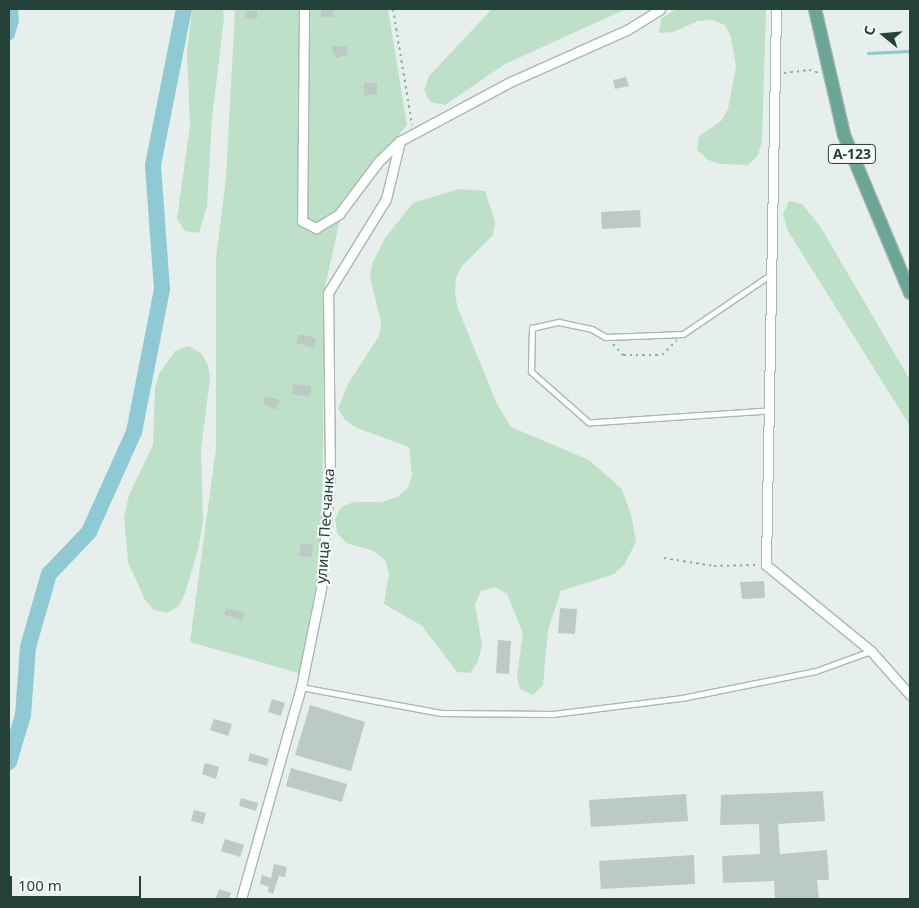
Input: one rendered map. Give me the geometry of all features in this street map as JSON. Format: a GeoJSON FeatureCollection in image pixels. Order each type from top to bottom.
{"type":"FeatureCollection","features":[{"type":"Feature","properties":{"kind":"main road","name":"А-123"},"geometry":{"type":"LineString","coordinates":[[815,9],[828,75],[844,135],[910,293]]}},
{"type":"Feature","properties":{"kind":"street"},"geometry":{"type":"LineString","coordinates":[[304,9],[302,221],[316,228],[339,214],[379,161],[400,141],[510,82],[627,30],[660,9]]}},
{"type":"Feature","properties":{"kind":"street"},"geometry":{"type":"LineString","coordinates":[[776,9],[766,565],[871,651],[910,695]]}},
{"type":"Feature","properties":{"kind":"street","name":"улица Песчанка"},"geometry":{"type":"LineString","coordinates":[[241,899],[301,687],[321,589],[330,475],[328,293],[386,199],[398,160],[400,141]]}},
{"type":"Feature","properties":{"kind":"lane"},"geometry":{"type":"LineString","coordinates":[[768,410],[589,423],[531,372],[532,328],[559,322],[592,329],[606,337],[683,334],[770,275]]}},
{"type":"Feature","properties":{"kind":"lane"},"geometry":{"type":"LineString","coordinates":[[301,687],[441,713],[552,714],[682,698],[816,671],[871,651]]}},
{"type":"Feature","properties":{"kind":"path"},"geometry":{"type":"LineString","coordinates":[[393,9],[413,135]]}},
{"type":"Feature","properties":{"kind":"path"},"geometry":{"type":"LineString","coordinates":[[774,84],[786,70],[809,70],[828,75]]}},
{"type":"Feature","properties":{"kind":"path"},"geometry":{"type":"LineString","coordinates":[[606,337],[623,355],[662,355],[683,334]]}},
{"type":"Feature","properties":{"kind":"path"},"geometry":{"type":"LineString","coordinates":[[664,558],[714,566],[766,565]]}},
{"type":"Feature","properties":{"kind":"green space"},"geometry":{"type":"Polygon","coordinates":[[[192,9],[223,9],[224,19],[212,119],[207,206],[199,233],[185,231],[177,219],[190,125],[187,53],[192,9]]]}},
{"type":"Feature","properties":{"kind":"green space"},"geometry":{"type":"Polygon","coordinates":[[[235,9],[388,9],[407,125],[344,201],[325,287],[322,525],[315,609],[302,674],[190,642],[216,448],[216,257],[226,178],[235,9]]]}},
{"type":"Feature","properties":{"kind":"green space"},"geometry":{"type":"Polygon","coordinates":[[[492,9],[626,9],[505,64],[445,105],[430,102],[424,90],[429,76],[492,9]]]}},
{"type":"Feature","properties":{"kind":"green space"},"geometry":{"type":"Polygon","coordinates":[[[676,9],[766,9],[762,141],[758,155],[748,165],[721,164],[708,160],[697,150],[699,136],[721,121],[728,109],[736,66],[731,37],[725,25],[712,20],[698,21],[673,32],[659,33],[661,19],[676,9]]]}},
{"type":"Feature","properties":{"kind":"green space"},"geometry":{"type":"Polygon","coordinates":[[[459,189],[485,191],[495,221],[493,235],[463,265],[456,277],[455,291],[457,306],[496,402],[511,427],[589,460],[621,488],[631,514],[636,542],[624,565],[614,574],[561,591],[548,630],[543,685],[533,695],[520,689],[517,676],[523,633],[507,594],[495,587],[481,591],[475,604],[482,646],[478,661],[470,673],[457,672],[422,626],[384,604],[389,573],[385,560],[374,551],[346,543],[337,533],[335,519],[341,507],[354,502],[382,502],[397,497],[408,488],[412,475],[409,447],[357,428],[345,420],[338,408],[349,382],[379,336],[381,322],[370,278],[372,264],[385,238],[413,203],[459,189]]]}},
{"type":"Feature","properties":{"kind":"green space"},"geometry":{"type":"Polygon","coordinates":[[[789,201],[802,204],[820,226],[910,380],[910,426],[788,231],[783,214],[789,201]]]}},
{"type":"Feature","properties":{"kind":"green space"},"geometry":{"type":"Polygon","coordinates":[[[188,346],[201,353],[208,365],[210,378],[201,449],[203,521],[198,550],[185,593],[179,606],[167,613],[154,610],[145,600],[128,562],[124,517],[129,495],[153,445],[155,388],[159,374],[175,351],[188,346]]]}},
{"type":"Feature","properties":{"kind":"water"},"geometry":{"type":"Polygon","coordinates":[[[9,9],[18,9],[19,21],[14,38],[9,41],[9,9]]]}},
{"type":"Feature","properties":{"kind":"building"},"geometry":{"type":"Polygon","coordinates":[[[321,9],[334,9],[334,17],[321,17],[321,9]]]}},
{"type":"Feature","properties":{"kind":"building"},"geometry":{"type":"Polygon","coordinates":[[[246,11],[257,11],[257,19],[245,18],[246,11]]]}},
{"type":"Feature","properties":{"kind":"building"},"geometry":{"type":"Polygon","coordinates":[[[331,46],[347,46],[347,55],[336,58],[331,46]]]}},
{"type":"Feature","properties":{"kind":"building"},"geometry":{"type":"Polygon","coordinates":[[[626,77],[629,86],[615,89],[613,80],[626,77]]]}},
{"type":"Feature","properties":{"kind":"building"},"geometry":{"type":"Polygon","coordinates":[[[364,83],[377,83],[377,94],[364,96],[364,83]]]}},
{"type":"Feature","properties":{"kind":"building"},"geometry":{"type":"Polygon","coordinates":[[[640,210],[641,227],[602,229],[601,212],[640,210]]]}},
{"type":"Feature","properties":{"kind":"building"},"geometry":{"type":"Polygon","coordinates":[[[299,334],[316,338],[314,348],[296,343],[299,334]]]}},
{"type":"Feature","properties":{"kind":"building"},"geometry":{"type":"Polygon","coordinates":[[[293,384],[311,386],[310,397],[292,394],[293,384]]]}},
{"type":"Feature","properties":{"kind":"building"},"geometry":{"type":"Polygon","coordinates":[[[265,396],[280,400],[276,410],[263,404],[265,396]]]}},
{"type":"Feature","properties":{"kind":"building"},"geometry":{"type":"Polygon","coordinates":[[[301,543],[313,545],[312,557],[299,556],[301,543]]]}},
{"type":"Feature","properties":{"kind":"building"},"geometry":{"type":"Polygon","coordinates":[[[764,581],[765,598],[742,599],[740,582],[764,581]]]}},
{"type":"Feature","properties":{"kind":"building"},"geometry":{"type":"Polygon","coordinates":[[[226,608],[245,613],[242,620],[224,615],[226,608]]]}},
{"type":"Feature","properties":{"kind":"building"},"geometry":{"type":"Polygon","coordinates":[[[560,608],[577,609],[575,634],[558,633],[560,608]]]}},
{"type":"Feature","properties":{"kind":"building"},"geometry":{"type":"Polygon","coordinates":[[[498,640],[511,641],[509,674],[496,673],[498,640]]]}},
{"type":"Feature","properties":{"kind":"building"},"geometry":{"type":"Polygon","coordinates":[[[272,699],[285,703],[281,716],[268,712],[272,699]]]}},
{"type":"Feature","properties":{"kind":"building"},"geometry":{"type":"Polygon","coordinates":[[[310,705],[365,722],[351,771],[295,755],[310,705]]]}},
{"type":"Feature","properties":{"kind":"building"},"geometry":{"type":"Polygon","coordinates":[[[214,719],[232,724],[228,736],[210,730],[214,719]]]}},
{"type":"Feature","properties":{"kind":"building"},"geometry":{"type":"Polygon","coordinates":[[[250,753],[269,759],[267,766],[248,761],[250,753]]]}},
{"type":"Feature","properties":{"kind":"building"},"geometry":{"type":"Polygon","coordinates":[[[205,763],[219,767],[216,779],[202,774],[205,763]]]}},
{"type":"Feature","properties":{"kind":"building"},"geometry":{"type":"Polygon","coordinates":[[[291,768],[347,784],[342,802],[286,786],[291,768]]]}},
{"type":"Feature","properties":{"kind":"building"},"geometry":{"type":"Polygon","coordinates":[[[823,791],[825,821],[778,824],[780,854],[827,850],[829,880],[817,880],[819,899],[775,899],[774,881],[723,883],[722,856],[760,854],[759,824],[720,825],[721,795],[823,791]]]}},
{"type":"Feature","properties":{"kind":"building"},"geometry":{"type":"Polygon","coordinates":[[[686,794],[688,821],[591,827],[589,800],[686,794]]]}},
{"type":"Feature","properties":{"kind":"building"},"geometry":{"type":"Polygon","coordinates":[[[241,798],[258,803],[256,811],[239,806],[241,798]]]}},
{"type":"Feature","properties":{"kind":"building"},"geometry":{"type":"Polygon","coordinates":[[[194,810],[206,813],[203,824],[191,821],[194,810]]]}},
{"type":"Feature","properties":{"kind":"building"},"geometry":{"type":"Polygon","coordinates":[[[225,839],[244,845],[240,857],[221,851],[225,839]]]}},
{"type":"Feature","properties":{"kind":"building"},"geometry":{"type":"Polygon","coordinates":[[[694,855],[695,884],[601,889],[599,861],[694,855]]]}},
{"type":"Feature","properties":{"kind":"building"},"geometry":{"type":"Polygon","coordinates":[[[274,864],[287,867],[285,877],[279,876],[273,894],[268,892],[269,887],[260,884],[262,875],[271,878],[274,864]]]}},
{"type":"Feature","properties":{"kind":"building"},"geometry":{"type":"Polygon","coordinates":[[[219,889],[231,893],[229,899],[216,898],[219,889]]]}},
{"type":"Feature","properties":{"kind":"waterway"},"geometry":{"type":"LineString","coordinates":[[9,762],[23,715],[28,647],[49,574],[89,532],[134,432],[162,289],[153,165],[184,9]]}},
{"type":"Feature","properties":{"kind":"waterway"},"geometry":{"type":"LineString","coordinates":[[868,53],[910,51]]}}]}
